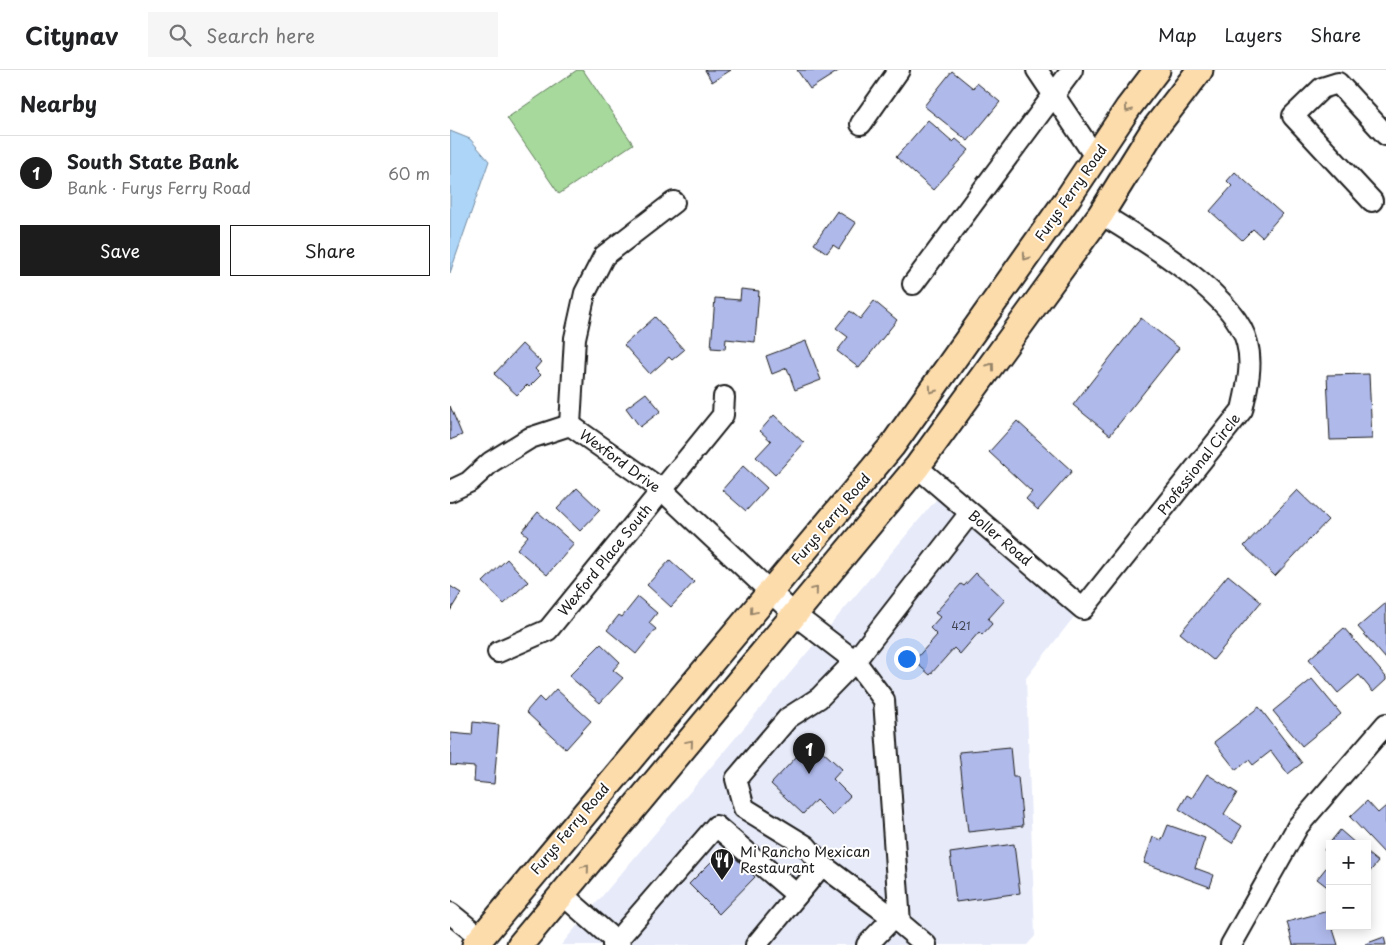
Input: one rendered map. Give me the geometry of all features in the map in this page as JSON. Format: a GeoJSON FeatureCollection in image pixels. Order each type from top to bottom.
{"type":"FeatureCollection","features":[{"type":"Feature","properties":{"kind":"main road","name":"Furys Ferry Road"},"geometry":{"type":"LineString","coordinates":[[478,941],[892,446],[1096,158],[1128,108],[1157,70]]}},
{"type":"Feature","properties":{"kind":"main road"},"geometry":{"type":"LineString","coordinates":[[520,945],[917,468],[1101,214],[1152,132],[1200,70]]}},
{"type":"Feature","properties":{"kind":"street"},"geometry":{"type":"LineString","coordinates":[[861,124],[899,70]]}},
{"type":"Feature","properties":{"kind":"street"},"geometry":{"type":"LineString","coordinates":[[1037,70],[1096,158]]}},
{"type":"Feature","properties":{"kind":"street"},"geometry":{"type":"LineString","coordinates":[[913,284],[1072,70]]}},
{"type":"Feature","properties":{"kind":"street"},"geometry":{"type":"LineString","coordinates":[[1372,201],[1293,116],[1322,88],[1338,83],[1386,135]]}},
{"type":"Feature","properties":{"kind":"street"},"geometry":{"type":"LineString","coordinates":[[570,425],[575,338],[585,293],[604,256],[674,202]]}},
{"type":"Feature","properties":{"kind":"street","name":"Professional Circle"},"geometry":{"type":"LineString","coordinates":[[1083,609],[1242,410],[1249,379],[1247,342],[1235,316],[1198,281],[1140,237],[1101,214]]}},
{"type":"Feature","properties":{"kind":"street","name":"Wexford Place South"},"geometry":{"type":"LineString","coordinates":[[498,652],[548,630],[723,415],[724,397]]}},
{"type":"Feature","properties":{"kind":"street","name":"Wexford Drive"},"geometry":{"type":"LineString","coordinates":[[450,491],[469,482],[491,462],[530,438],[570,425],[662,490],[769,592],[795,615],[855,661],[884,700],[896,921]]}},
{"type":"Feature","properties":{"kind":"street","name":"Boller Road"},"geometry":{"type":"LineString","coordinates":[[917,468],[1083,609]]}},
{"type":"Feature","properties":{"kind":"street"},"geometry":{"type":"LineString","coordinates":[[926,945],[822,865],[806,846],[744,808],[736,779],[788,718],[819,698],[855,661],[970,513]]}},
{"type":"Feature","properties":{"kind":"street"},"geometry":{"type":"LineString","coordinates":[[1231,945],[1298,826],[1386,724]]}},
{"type":"Feature","properties":{"kind":"street"},"geometry":{"type":"LineString","coordinates":[[563,895],[617,944],[716,826],[797,895]]}},
{"type":"Feature","properties":{"kind":"street"},"geometry":{"type":"LineString","coordinates":[[756,945],[822,865]]}},
{"type":"Feature","properties":{"kind":"street"},"geometry":{"type":"LineString","coordinates":[[450,913],[478,941]]}},
{"type":"Feature","properties":{"kind":"street"},"geometry":{"type":"LineString","coordinates":[[868,945],[896,921]]}},
{"type":"Feature","properties":{"kind":"shaded area"},"geometry":{"type":"Polygon","coordinates":[[[940,495],[1077,613],[1026,678],[1035,936],[1027,945],[561,945],[940,495]]]}},
{"type":"Feature","properties":{"kind":"green space"},"geometry":{"type":"Polygon","coordinates":[[[577,70],[583,70],[633,144],[559,194],[507,118],[577,70]]]}},
{"type":"Feature","properties":{"kind":"water"},"geometry":{"type":"Polygon","coordinates":[[[450,131],[470,139],[489,161],[450,273],[450,131]]]}},
{"type":"Feature","properties":{"kind":"building"},"geometry":{"type":"Polygon","coordinates":[[[705,70],[731,70],[712,82],[705,70]]]}},
{"type":"Feature","properties":{"kind":"building"},"geometry":{"type":"Polygon","coordinates":[[[797,70],[840,70],[810,89],[797,70]]]}},
{"type":"Feature","properties":{"kind":"building"},"geometry":{"type":"Polygon","coordinates":[[[952,71],[973,88],[977,83],[1000,102],[968,141],[924,106],[952,71]]]}},
{"type":"Feature","properties":{"kind":"building"},"geometry":{"type":"Polygon","coordinates":[[[928,120],[953,142],[956,139],[969,150],[933,190],[896,157],[928,120]]]}},
{"type":"Feature","properties":{"kind":"building"},"geometry":{"type":"Polygon","coordinates":[[[1235,172],[1282,214],[1262,237],[1253,229],[1242,240],[1210,211],[1232,186],[1227,181],[1235,172]]]}},
{"type":"Feature","properties":{"kind":"building"},"geometry":{"type":"Polygon","coordinates":[[[837,211],[856,223],[839,249],[833,245],[827,253],[814,244],[837,211]]]}},
{"type":"Feature","properties":{"kind":"building"},"geometry":{"type":"Polygon","coordinates":[[[741,289],[759,291],[755,342],[726,339],[725,349],[711,348],[715,298],[740,300],[741,289]]]}},
{"type":"Feature","properties":{"kind":"building"},"geometry":{"type":"Polygon","coordinates":[[[874,301],[897,320],[859,368],[837,351],[848,337],[836,328],[850,311],[860,319],[874,301]]]}},
{"type":"Feature","properties":{"kind":"building"},"geometry":{"type":"Polygon","coordinates":[[[655,317],[684,350],[672,360],[669,357],[650,374],[624,345],[655,317]]]}},
{"type":"Feature","properties":{"kind":"building"},"geometry":{"type":"Polygon","coordinates":[[[1141,318],[1179,348],[1110,435],[1073,405],[1141,318]]]}},
{"type":"Feature","properties":{"kind":"building"},"geometry":{"type":"Polygon","coordinates":[[[806,341],[821,380],[795,390],[787,368],[772,374],[766,356],[806,341]]]}},
{"type":"Feature","properties":{"kind":"building"},"geometry":{"type":"Polygon","coordinates":[[[522,344],[541,362],[535,369],[541,375],[529,387],[527,385],[517,395],[494,374],[522,344]]]}},
{"type":"Feature","properties":{"kind":"building"},"geometry":{"type":"Polygon","coordinates":[[[1369,374],[1372,439],[1330,440],[1327,375],[1369,374]]]}},
{"type":"Feature","properties":{"kind":"building"},"geometry":{"type":"Polygon","coordinates":[[[646,393],[661,411],[640,427],[626,408],[646,393]]]}},
{"type":"Feature","properties":{"kind":"building"},"geometry":{"type":"Polygon","coordinates":[[[450,406],[462,435],[450,440],[450,406]]]}},
{"type":"Feature","properties":{"kind":"building"},"geometry":{"type":"Polygon","coordinates":[[[774,415],[804,443],[775,475],[756,457],[771,441],[760,431],[774,415]]]}},
{"type":"Feature","properties":{"kind":"building"},"geometry":{"type":"Polygon","coordinates":[[[1017,421],[1072,471],[1038,510],[1026,499],[1032,492],[989,452],[1017,421]]]}},
{"type":"Feature","properties":{"kind":"building"},"geometry":{"type":"Polygon","coordinates":[[[743,466],[767,488],[746,511],[722,490],[743,466]]]}},
{"type":"Feature","properties":{"kind":"building"},"geometry":{"type":"Polygon","coordinates":[[[577,488],[600,510],[580,531],[557,509],[577,488]]]}},
{"type":"Feature","properties":{"kind":"building"},"geometry":{"type":"Polygon","coordinates":[[[1297,490],[1328,520],[1275,576],[1244,546],[1297,490]]]}},
{"type":"Feature","properties":{"kind":"building"},"geometry":{"type":"Polygon","coordinates":[[[538,512],[574,544],[547,575],[517,549],[528,536],[522,531],[538,512]]]}},
{"type":"Feature","properties":{"kind":"building"},"geometry":{"type":"Polygon","coordinates":[[[507,559],[528,582],[504,604],[483,582],[507,559]]]}},
{"type":"Feature","properties":{"kind":"building"},"geometry":{"type":"Polygon","coordinates":[[[670,560],[694,582],[671,607],[647,585],[670,560]]]}},
{"type":"Feature","properties":{"kind":"building"},"geometry":{"type":"Polygon","coordinates":[[[976,573],[1005,600],[988,619],[992,624],[982,635],[979,632],[960,654],[954,648],[930,675],[914,661],[937,635],[930,628],[940,617],[935,613],[961,584],[964,586],[976,573]]]}},
{"type":"Feature","properties":{"kind":"building"},"geometry":{"type":"Polygon","coordinates":[[[1228,575],[1261,602],[1213,660],[1180,633],[1228,575]]]}},
{"type":"Feature","properties":{"kind":"building"},"geometry":{"type":"Polygon","coordinates":[[[450,586],[461,593],[450,611],[450,586]]]}},
{"type":"Feature","properties":{"kind":"building"},"geometry":{"type":"Polygon","coordinates":[[[638,597],[657,613],[649,623],[656,629],[636,654],[607,630],[619,615],[622,617],[638,597]]]}},
{"type":"Feature","properties":{"kind":"building"},"geometry":{"type":"Polygon","coordinates":[[[1386,603],[1386,659],[1358,627],[1386,603]]]}},
{"type":"Feature","properties":{"kind":"building"},"geometry":{"type":"Polygon","coordinates":[[[1344,628],[1386,677],[1386,680],[1373,692],[1359,675],[1338,693],[1309,659],[1344,628]]]}},
{"type":"Feature","properties":{"kind":"building"},"geometry":{"type":"Polygon","coordinates":[[[601,644],[620,662],[613,670],[623,678],[600,703],[569,676],[601,644]]]}},
{"type":"Feature","properties":{"kind":"building"},"geometry":{"type":"Polygon","coordinates":[[[1312,679],[1341,714],[1302,746],[1273,711],[1312,679]]]}},
{"type":"Feature","properties":{"kind":"building"},"geometry":{"type":"Polygon","coordinates":[[[556,689],[591,721],[566,749],[526,712],[539,697],[544,702],[556,689]]]}},
{"type":"Feature","properties":{"kind":"building"},"geometry":{"type":"Polygon","coordinates":[[[1259,707],[1302,763],[1288,774],[1271,751],[1253,765],[1249,760],[1236,770],[1214,742],[1259,707]]]}},
{"type":"Feature","properties":{"kind":"building"},"geometry":{"type":"Polygon","coordinates":[[[473,722],[499,725],[494,784],[474,782],[475,767],[450,765],[451,733],[472,735],[473,722]]]}},
{"type":"Feature","properties":{"kind":"building"},"geometry":{"type":"Polygon","coordinates":[[[811,741],[842,769],[833,779],[850,796],[832,816],[816,800],[803,814],[771,784],[811,741]]]}},
{"type":"Feature","properties":{"kind":"building"},"geometry":{"type":"Polygon","coordinates":[[[1010,747],[1013,777],[1018,777],[1023,826],[968,832],[959,752],[1010,747]]]}},
{"type":"Feature","properties":{"kind":"building"},"geometry":{"type":"Polygon","coordinates":[[[1207,774],[1237,793],[1224,814],[1242,826],[1232,843],[1179,809],[1187,795],[1192,798],[1207,774]]]}},
{"type":"Feature","properties":{"kind":"building"},"geometry":{"type":"Polygon","coordinates":[[[1367,801],[1378,813],[1386,806],[1386,855],[1350,817],[1367,801]]]}},
{"type":"Feature","properties":{"kind":"building"},"geometry":{"type":"Polygon","coordinates":[[[1168,825],[1205,838],[1195,868],[1214,875],[1210,887],[1144,863],[1153,837],[1162,840],[1168,825]]]}},
{"type":"Feature","properties":{"kind":"building"},"geometry":{"type":"Polygon","coordinates":[[[1340,830],[1351,840],[1332,840],[1340,830]]]}},
{"type":"Feature","properties":{"kind":"building"},"geometry":{"type":"Polygon","coordinates":[[[1014,844],[1020,893],[956,902],[950,853],[1014,844]]]}},
{"type":"Feature","properties":{"kind":"building","name":"Mi Rancho Mexican Restaurant"},"geometry":{"type":"Polygon","coordinates":[[[725,848],[755,877],[719,914],[689,884],[725,848]]]}},
{"type":"Feature","properties":{"kind":"building"},"geometry":{"type":"Polygon","coordinates":[[[1371,856],[1378,862],[1371,870],[1371,856]]]}},
{"type":"Feature","properties":{"kind":"building"},"geometry":{"type":"Polygon","coordinates":[[[1326,868],[1326,886],[1317,879],[1326,868]]]}},
{"type":"Feature","properties":{"kind":"building"},"geometry":{"type":"Polygon","coordinates":[[[1326,912],[1326,930],[1333,930],[1338,945],[1293,945],[1287,922],[1326,912]]]}},
{"type":"Feature","properties":{"kind":"building"},"geometry":{"type":"Polygon","coordinates":[[[1384,937],[1386,945],[1365,944],[1384,937]]]}},
{"type":"Feature","properties":{"kind":"place","name":"South State Bank"},"geometry":{"type":"Point","coordinates":[809,774]}},
{"type":"Feature","properties":{"kind":"place","name":"Mi Rancho Mexican Restaurant"},"geometry":{"type":"Point","coordinates":[722,881]}}]}
